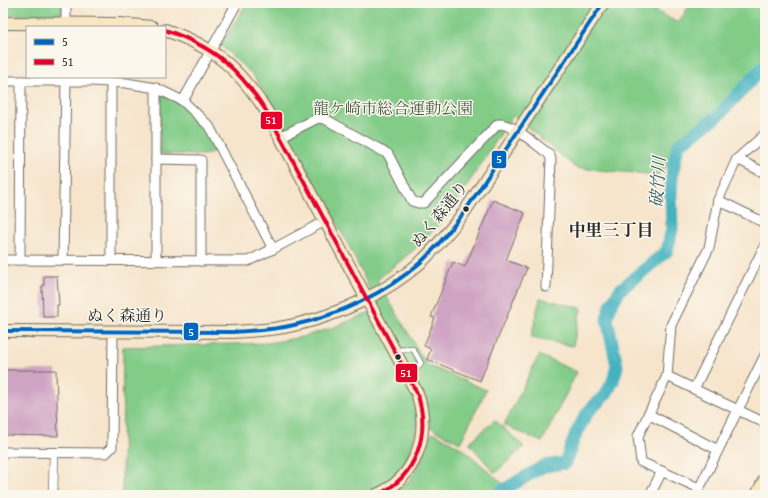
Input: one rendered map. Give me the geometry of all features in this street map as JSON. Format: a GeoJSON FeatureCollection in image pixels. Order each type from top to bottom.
{"type":"FeatureCollection","features":[{"type":"Feature","properties":{"kind":"main road","name":"ぬく森通り"},"geometry":{"type":"LineString","coordinates":[[3,331],[234,332],[274,329],[313,320],[344,309],[367,298],[387,287],[413,269],[443,239],[463,214],[603,3]]}},
{"type":"Feature","properties":{"kind":"main road"},"geometry":{"type":"LineString","coordinates":[[3,23],[66,25],[127,24],[144,26]]}},
{"type":"Feature","properties":{"kind":"main road"},"geometry":{"type":"LineString","coordinates":[[166,30],[192,40],[211,50],[224,60],[248,85],[267,112],[417,393],[422,409],[423,429],[421,442],[413,463],[392,486],[377,495]]}},
{"type":"Feature","properties":{"kind":"main road"},"geometry":{"type":"LineString","coordinates":[[757,495],[765,479]]}},
{"type":"Feature","properties":{"kind":"street"},"geometry":{"type":"LineString","coordinates":[[66,3],[66,25]]}},
{"type":"Feature","properties":{"kind":"street"},"geometry":{"type":"LineString","coordinates":[[184,101],[236,3]]}},
{"type":"Feature","properties":{"kind":"street"},"geometry":{"type":"LineString","coordinates":[[3,81],[66,79],[111,81],[156,88],[184,101],[209,126],[273,250]]}},
{"type":"Feature","properties":{"kind":"street"},"geometry":{"type":"LineString","coordinates":[[63,260],[66,79]]}},
{"type":"Feature","properties":{"kind":"street"},"geometry":{"type":"LineString","coordinates":[[20,260],[21,81]]}},
{"type":"Feature","properties":{"kind":"street"},"geometry":{"type":"LineString","coordinates":[[111,81],[111,260]]}},
{"type":"Feature","properties":{"kind":"street"},"geometry":{"type":"LineString","coordinates":[[156,88],[156,260]]}},
{"type":"Feature","properties":{"kind":"street"},"geometry":{"type":"LineString","coordinates":[[280,137],[318,118],[325,119],[388,154],[412,201],[424,203],[498,124],[504,123],[518,131],[549,154],[551,159],[546,286]]}},
{"type":"Feature","properties":{"kind":"street"},"geometry":{"type":"LineString","coordinates":[[765,134],[737,159],[718,200],[709,248],[671,325],[667,376],[638,436],[641,462],[662,471],[697,492],[765,355]]}},
{"type":"Feature","properties":{"kind":"street"},"geometry":{"type":"LineString","coordinates":[[156,159],[201,160],[201,261]]}},
{"type":"Feature","properties":{"kind":"street"},"geometry":{"type":"LineString","coordinates":[[737,159],[765,174]]}},
{"type":"Feature","properties":{"kind":"street"},"geometry":{"type":"LineString","coordinates":[[718,200],[765,223]]}},
{"type":"Feature","properties":{"kind":"street"},"geometry":{"type":"LineString","coordinates":[[3,260],[248,261],[273,250],[325,221]]}},
{"type":"Feature","properties":{"kind":"street"},"geometry":{"type":"LineString","coordinates":[[694,389],[765,245]]}},
{"type":"Feature","properties":{"kind":"street"},"geometry":{"type":"LineString","coordinates":[[3,452],[106,453],[112,447],[113,331]]}},
{"type":"Feature","properties":{"kind":"street"},"geometry":{"type":"LineString","coordinates":[[667,376],[765,423]]}},
{"type":"Feature","properties":{"kind":"street"},"geometry":{"type":"LineString","coordinates":[[648,414],[718,450]]}},
{"type":"Feature","properties":{"kind":"street"},"geometry":{"type":"LineString","coordinates":[[650,495],[662,471]]}},
{"type":"Feature","properties":{"kind":"lane"},"geometry":{"type":"LineString","coordinates":[[394,350],[413,350],[421,363],[409,378]]}},
{"type":"Feature","properties":{"kind":"lane"},"geometry":{"type":"LineString","coordinates":[[51,495],[54,453]]}},
{"type":"Feature","properties":{"kind":"lane"},"geometry":{"type":"LineString","coordinates":[[54,453],[55,495]]}},
{"type":"Feature","properties":{"kind":"green space"},"geometry":{"type":"Polygon","coordinates":[[[3,3],[63,3],[62,15],[3,15],[3,3]]]}},
{"type":"Feature","properties":{"kind":"green space","name":"龍ケ崎市総合運動公園"},"geometry":{"type":"Polygon","coordinates":[[[247,3],[641,3],[678,23],[691,3],[765,3],[765,60],[658,175],[576,168],[513,115],[447,216],[415,249],[377,280],[427,365],[486,390],[460,443],[433,429],[417,424],[410,450],[400,470],[384,484],[359,494],[122,495],[123,347],[268,343],[302,337],[329,329],[379,309],[350,248],[267,96],[253,75],[220,45],[247,3]]]}},
{"type":"Feature","properties":{"kind":"green space"},"geometry":{"type":"Polygon","coordinates":[[[160,94],[178,103],[192,113],[206,130],[218,150],[204,155],[160,154],[160,94]]]}},
{"type":"Feature","properties":{"kind":"green space"},"geometry":{"type":"Polygon","coordinates":[[[540,298],[581,308],[573,346],[531,338],[540,298]]]}},
{"type":"Feature","properties":{"kind":"green space"},"geometry":{"type":"Polygon","coordinates":[[[539,355],[577,372],[542,442],[504,425],[539,355]]]}},
{"type":"Feature","properties":{"kind":"green space"},"geometry":{"type":"Polygon","coordinates":[[[495,420],[524,447],[495,473],[469,443],[495,420]]]}},
{"type":"Feature","properties":{"kind":"green space"},"geometry":{"type":"Polygon","coordinates":[[[435,433],[463,449],[516,495],[391,495],[410,480],[422,460],[431,434],[435,433]]]}},
{"type":"Feature","properties":{"kind":"building"},"geometry":{"type":"Polygon","coordinates":[[[493,200],[525,213],[506,260],[527,268],[480,381],[427,359],[431,349],[424,346],[435,318],[431,317],[453,262],[465,267],[493,200]]]}},
{"type":"Feature","properties":{"kind":"building"},"geometry":{"type":"Polygon","coordinates":[[[44,276],[57,276],[59,305],[57,305],[57,317],[43,317],[42,286],[44,286],[44,276]]]}},
{"type":"Feature","properties":{"kind":"building"},"geometry":{"type":"Polygon","coordinates":[[[3,370],[56,370],[58,436],[3,435],[3,370]]]}},
{"type":"Feature","properties":{"kind":"waterway","name":"破竹川"},"geometry":{"type":"LineString","coordinates":[[499,495],[500,492],[544,466],[565,463],[577,431],[588,412],[606,394],[613,381],[617,366],[607,319],[611,305],[620,290],[667,251],[672,229],[672,175],[678,145],[718,116],[765,65]]}},
{"type":"Feature","properties":{"kind":"transit line","name":"5"},"geometry":{"type":"LineString","coordinates":[[3,331],[233,332],[264,330],[311,321],[345,309],[377,293],[393,284],[421,262],[463,214],[603,3]]}},
{"type":"Feature","properties":{"kind":"transit line","name":"51"},"geometry":{"type":"LineString","coordinates":[[166,30],[198,44],[212,52],[236,72],[257,97],[267,112],[417,393],[421,408],[422,423],[421,438],[417,452],[411,465],[402,477],[391,487],[377,495]]}},
{"type":"Feature","properties":{"kind":"district","name":"中里三丁目"},"geometry":{"type":"Point","coordinates":[611,229]}}]}
